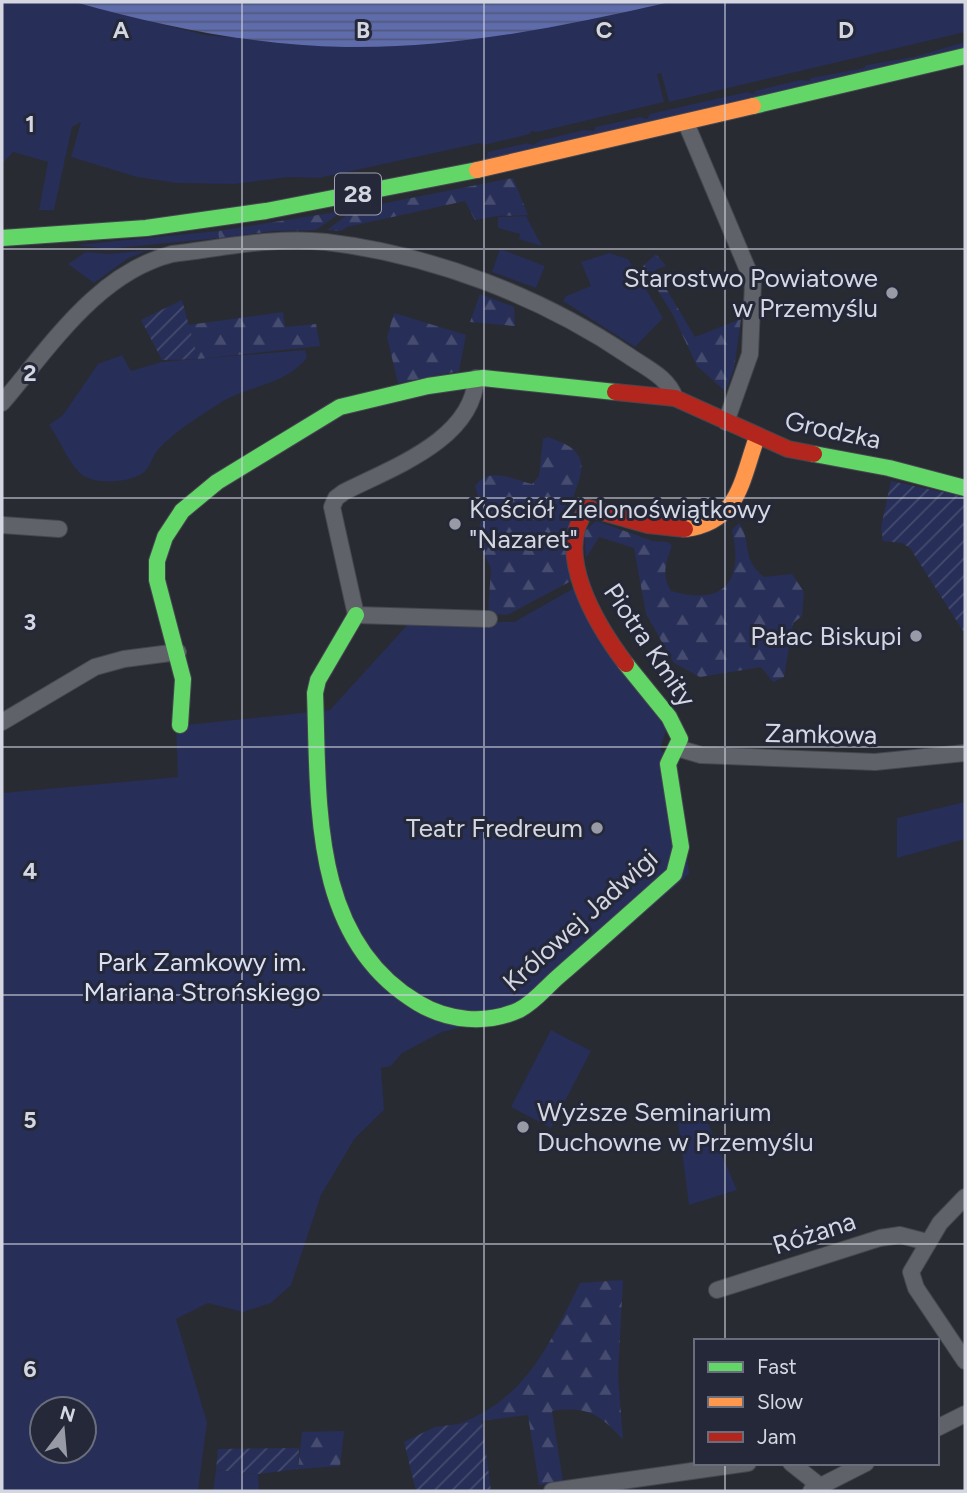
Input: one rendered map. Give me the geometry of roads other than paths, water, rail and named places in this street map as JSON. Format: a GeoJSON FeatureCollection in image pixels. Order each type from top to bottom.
{"type":"FeatureCollection","features":[{"type":"Feature","properties":{"kind":"street","name":"28"},"geometry":{"type":"LineString","coordinates":[[2,238],[158,227],[266,211],[485,169],[965,56]]}},
{"type":"Feature","properties":{"kind":"street"},"geometry":{"type":"LineString","coordinates":[[686,123],[753,282],[750,354],[726,422]]}},
{"type":"Feature","properties":{"kind":"street"},"geometry":{"type":"LineString","coordinates":[[2,403],[80,312],[132,270],[172,254],[302,241],[350,246],[418,262],[543,305],[570,318],[662,379],[675,398]]}},
{"type":"Feature","properties":{"kind":"street"},"geometry":{"type":"LineString","coordinates":[[476,378],[472,396],[440,442],[344,492],[336,498],[332,507],[356,615],[489,619]]}},
{"type":"Feature","properties":{"kind":"street","name":"Grodzka"},"geometry":{"type":"LineString","coordinates":[[177,652],[156,572],[165,537],[182,512],[239,467],[340,407],[476,378],[675,398],[788,449],[889,468],[965,488]]}},
{"type":"Feature","properties":{"kind":"street","name":"Piotra Kmity"},"geometry":{"type":"LineString","coordinates":[[677,748],[680,739],[676,727],[640,682],[589,606],[574,558],[576,533],[582,514],[588,508],[667,531],[710,523],[726,515],[732,507],[757,437]]}},
{"type":"Feature","properties":{"kind":"street"},"geometry":{"type":"LineString","coordinates":[[2,526],[58,529]]}},
{"type":"Feature","properties":{"kind":"street","name":"Królowej Jadwigi"},"geometry":{"type":"LineString","coordinates":[[356,615],[318,680],[315,693],[323,846],[345,925],[375,970],[397,991],[421,1006],[472,1020],[520,1010],[674,874],[681,847],[668,764],[677,748]]}},
{"type":"Feature","properties":{"kind":"street"},"geometry":{"type":"LineString","coordinates":[[2,722],[95,667],[124,659],[177,652],[183,679],[180,725]]}},
{"type":"Feature","properties":{"kind":"street","name":"Zamkowa"},"geometry":{"type":"LineString","coordinates":[[677,748],[701,755],[875,762],[965,753]]}},
{"type":"Feature","properties":{"kind":"street"},"geometry":{"type":"LineString","coordinates":[[965,1197],[940,1223],[927,1242],[913,1266],[912,1278],[965,1361]]}},
{"type":"Feature","properties":{"kind":"street","name":"Różana"},"geometry":{"type":"LineString","coordinates":[[717,1290],[880,1238],[910,1236],[927,1242]]}},
{"type":"Feature","properties":{"kind":"street"},"geometry":{"type":"LineString","coordinates":[[939,1427],[965,1414]]}},
{"type":"Feature","properties":{"kind":"street"},"geometry":{"type":"LineString","coordinates":[[552,1491],[734,1465]]}},
{"type":"Feature","properties":{"kind":"street"},"geometry":{"type":"LineString","coordinates":[[793,1465],[816,1490],[862,1465]]}},
{"type":"Feature","properties":{"kind":"place","name":"Starostwo Powiatowe w Przemyślu"},"geometry":{"type":"Point","coordinates":[892,293]}},
{"type":"Feature","properties":{"kind":"place","name":"Kościół Zielonoświątkowy \"Nazaret\""},"geometry":{"type":"Point","coordinates":[455,524]}},
{"type":"Feature","properties":{"kind":"place","name":"Pałac Biskupi"},"geometry":{"type":"Point","coordinates":[916,636]}},
{"type":"Feature","properties":{"kind":"place","name":"Teatr Fredreum"},"geometry":{"type":"Point","coordinates":[597,828]}},
{"type":"Feature","properties":{"kind":"place","name":"Wyższe Seminarium Duchowne w Przemyślu"},"geometry":{"type":"Point","coordinates":[523,1127]}},
{"type":"Feature","properties":{"kind":"park label","name":"Park Zamkowy im. Mariana Strońskiego"},"geometry":{"type":"Point","coordinates":[202,976]}}]}
